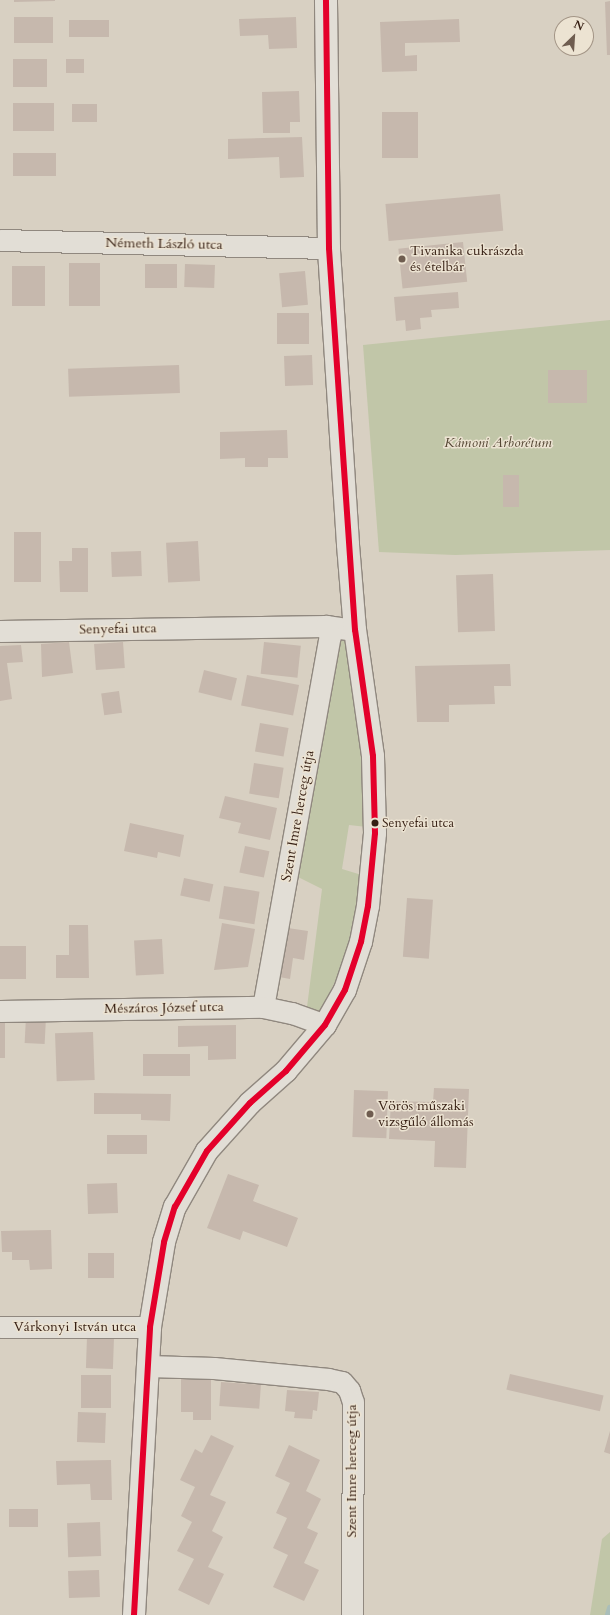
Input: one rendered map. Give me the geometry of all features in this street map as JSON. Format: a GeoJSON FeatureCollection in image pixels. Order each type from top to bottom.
{"type":"FeatureCollection","features":[{"type":"Feature","properties":{"kind":"main road"},"geometry":{"type":"LineString","coordinates":[[134,1615],[150,1327],[164,1242],[188,1180],[228,1127],[286,1071],[325,1025],[345,990],[361,942],[368,906],[375,834],[373,756],[355,630],[329,248],[326,0]]}},
{"type":"Feature","properties":{"kind":"street","name":"Németh László utca"},"geometry":{"type":"LineString","coordinates":[[0,240],[329,248]]}},
{"type":"Feature","properties":{"kind":"street","name":"Senyefai utca"},"geometry":{"type":"LineString","coordinates":[[0,631],[326,626],[355,630]]}},
{"type":"Feature","properties":{"kind":"street","name":"Szent Imre herceg útja"},"geometry":{"type":"LineString","coordinates":[[263,1007],[330,636],[326,626]]}},
{"type":"Feature","properties":{"kind":"street","name":"Mészáros József utca"},"geometry":{"type":"LineString","coordinates":[[0,1011],[263,1007],[292,1013],[325,1025]]}},
{"type":"Feature","properties":{"kind":"street","name":"Várkonyi István utca"},"geometry":{"type":"LineString","coordinates":[[0,1327],[150,1327]]}},
{"type":"Feature","properties":{"kind":"street","name":"Szent Imre herceg útja"},"geometry":{"type":"LineString","coordinates":[[148,1366],[214,1368],[328,1379],[345,1386],[353,1402],[352,1615]]}},
{"type":"Feature","properties":{"kind":"green space","name":"Kámoni Arborétum"},"geometry":{"type":"Polygon","coordinates":[[[610,320],[610,550],[455,555],[379,552],[363,345],[610,320]]]}},
{"type":"Feature","properties":{"kind":"green space"},"geometry":{"type":"Polygon","coordinates":[[[350,634],[367,827],[349,825],[342,869],[365,876],[351,949],[319,1014],[307,1007],[322,889],[292,874],[330,636],[350,634]]]}},
{"type":"Feature","properties":{"kind":"green space"},"geometry":{"type":"Polygon","coordinates":[[[610,1532],[610,1615],[590,1615],[602,1539],[610,1532]]]}},
{"type":"Feature","properties":{"kind":"building"},"geometry":{"type":"Polygon","coordinates":[[[14,0],[55,0],[55,1],[14,2],[14,0]]]}},
{"type":"Feature","properties":{"kind":"building"},"geometry":{"type":"Polygon","coordinates":[[[610,1],[610,55],[607,55],[605,2],[610,1]]]}},
{"type":"Feature","properties":{"kind":"building"},"geometry":{"type":"Polygon","coordinates":[[[14,17],[53,17],[53,43],[14,43],[14,17]]]}},
{"type":"Feature","properties":{"kind":"building"},"geometry":{"type":"Polygon","coordinates":[[[296,17],[297,48],[269,49],[268,35],[240,36],[239,19],[296,17]]]}},
{"type":"Feature","properties":{"kind":"building"},"geometry":{"type":"Polygon","coordinates":[[[459,19],[460,42],[405,43],[405,56],[417,55],[417,71],[382,72],[380,22],[459,19]]]}},
{"type":"Feature","properties":{"kind":"building"},"geometry":{"type":"Polygon","coordinates":[[[69,20],[109,20],[109,37],[69,37],[69,20]]]}},
{"type":"Feature","properties":{"kind":"building"},"geometry":{"type":"Polygon","coordinates":[[[13,59],[47,59],[47,87],[13,87],[13,59]]]}},
{"type":"Feature","properties":{"kind":"building"},"geometry":{"type":"Polygon","coordinates":[[[66,59],[84,59],[84,73],[66,73],[66,59]]]}},
{"type":"Feature","properties":{"kind":"building"},"geometry":{"type":"Polygon","coordinates":[[[299,91],[300,122],[290,122],[290,133],[263,133],[262,92],[299,91]]]}},
{"type":"Feature","properties":{"kind":"building"},"geometry":{"type":"Polygon","coordinates":[[[13,103],[54,103],[54,131],[13,131],[13,103]]]}},
{"type":"Feature","properties":{"kind":"building"},"geometry":{"type":"Polygon","coordinates":[[[72,104],[97,104],[97,122],[72,122],[72,104]]]}},
{"type":"Feature","properties":{"kind":"building"},"geometry":{"type":"Polygon","coordinates":[[[382,112],[418,112],[418,158],[382,158],[382,112]]]}},
{"type":"Feature","properties":{"kind":"building"},"geometry":{"type":"Polygon","coordinates":[[[302,137],[304,177],[280,178],[279,157],[228,159],[228,139],[302,137]]]}},
{"type":"Feature","properties":{"kind":"building"},"geometry":{"type":"Polygon","coordinates":[[[13,153],[56,153],[56,176],[13,176],[13,153]]]}},
{"type":"Feature","properties":{"kind":"building"},"geometry":{"type":"Polygon","coordinates":[[[500,194],[503,231],[389,241],[385,204],[500,194]]]}},
{"type":"Feature","properties":{"kind":"building"},"geometry":{"type":"Polygon","coordinates":[[[463,242],[467,282],[403,289],[398,249],[463,242]]]}},
{"type":"Feature","properties":{"kind":"building"},"geometry":{"type":"Polygon","coordinates":[[[69,263],[100,263],[100,306],[69,306],[69,263]]]}},
{"type":"Feature","properties":{"kind":"building"},"geometry":{"type":"Polygon","coordinates":[[[145,264],[177,264],[177,288],[145,288],[145,264]]]}},
{"type":"Feature","properties":{"kind":"building"},"geometry":{"type":"Polygon","coordinates":[[[185,264],[215,265],[214,288],[184,287],[185,264]]]}},
{"type":"Feature","properties":{"kind":"building"},"geometry":{"type":"Polygon","coordinates":[[[12,266],[45,266],[45,306],[12,306],[12,266]]]}},
{"type":"Feature","properties":{"kind":"building"},"geometry":{"type":"Polygon","coordinates":[[[305,271],[308,305],[282,307],[279,273],[305,271]]]}},
{"type":"Feature","properties":{"kind":"building"},"geometry":{"type":"Polygon","coordinates":[[[458,292],[459,308],[431,310],[432,317],[420,318],[421,329],[406,331],[405,320],[396,321],[394,297],[458,292]]]}},
{"type":"Feature","properties":{"kind":"building"},"geometry":{"type":"Polygon","coordinates":[[[277,313],[309,313],[309,344],[277,344],[277,313]]]}},
{"type":"Feature","properties":{"kind":"building"},"geometry":{"type":"Polygon","coordinates":[[[312,355],[313,385],[285,386],[284,356],[312,355]]]}},
{"type":"Feature","properties":{"kind":"building"},"geometry":{"type":"Polygon","coordinates":[[[179,365],[180,393],[69,397],[68,369],[179,365]]]}},
{"type":"Feature","properties":{"kind":"building"},"geometry":{"type":"Polygon","coordinates":[[[548,370],[587,370],[587,403],[548,403],[548,370]]]}},
{"type":"Feature","properties":{"kind":"building"},"geometry":{"type":"Polygon","coordinates":[[[287,430],[288,458],[268,458],[268,467],[245,467],[245,458],[220,459],[220,432],[287,430]]]}},
{"type":"Feature","properties":{"kind":"building"},"geometry":{"type":"Polygon","coordinates":[[[503,475],[519,475],[519,507],[503,507],[503,475]]]}},
{"type":"Feature","properties":{"kind":"building"},"geometry":{"type":"Polygon","coordinates":[[[14,532],[41,532],[41,582],[14,582],[14,532]]]}},
{"type":"Feature","properties":{"kind":"building"},"geometry":{"type":"Polygon","coordinates":[[[198,541],[200,581],[168,583],[166,543],[198,541]]]}},
{"type":"Feature","properties":{"kind":"building"},"geometry":{"type":"Polygon","coordinates":[[[72,548],[88,548],[88,592],[60,592],[59,561],[72,561],[72,548]]]}},
{"type":"Feature","properties":{"kind":"building"},"geometry":{"type":"Polygon","coordinates":[[[141,551],[142,576],[112,577],[111,552],[141,551]]]}},
{"type":"Feature","properties":{"kind":"building"},"geometry":{"type":"Polygon","coordinates":[[[493,574],[495,631],[458,632],[456,575],[493,574]]]}},
{"type":"Feature","properties":{"kind":"building"},"geometry":{"type":"Polygon","coordinates":[[[69,642],[73,673],[42,677],[41,644],[69,642]]]}},
{"type":"Feature","properties":{"kind":"building"},"geometry":{"type":"Polygon","coordinates":[[[123,642],[125,668],[96,670],[94,644],[123,642]]]}},
{"type":"Feature","properties":{"kind":"building"},"geometry":{"type":"Polygon","coordinates":[[[264,642],[301,646],[297,678],[261,674],[264,642]]]}},
{"type":"Feature","properties":{"kind":"building"},"geometry":{"type":"Polygon","coordinates":[[[21,645],[23,662],[7,663],[12,699],[0,701],[0,646],[21,645]]]}},
{"type":"Feature","properties":{"kind":"building"},"geometry":{"type":"Polygon","coordinates":[[[510,664],[511,686],[494,686],[495,704],[449,705],[449,722],[417,722],[415,666],[510,664]]]}},
{"type":"Feature","properties":{"kind":"building"},"geometry":{"type":"Polygon","coordinates":[[[204,670],[237,678],[231,701],[198,692],[204,670]]]}},
{"type":"Feature","properties":{"kind":"building"},"geometry":{"type":"Polygon","coordinates":[[[247,675],[299,685],[293,716],[241,705],[247,675]]]}},
{"type":"Feature","properties":{"kind":"building"},"geometry":{"type":"Polygon","coordinates":[[[119,691],[122,713],[104,715],[101,694],[119,691]]]}},
{"type":"Feature","properties":{"kind":"building"},"geometry":{"type":"Polygon","coordinates":[[[260,723],[289,728],[284,757],[255,752],[260,723]]]}},
{"type":"Feature","properties":{"kind":"building"},"geometry":{"type":"Polygon","coordinates":[[[254,763],[284,768],[279,798],[249,794],[254,763]]]}},
{"type":"Feature","properties":{"kind":"building"},"geometry":{"type":"Polygon","coordinates":[[[225,796],[277,808],[270,840],[238,833],[241,823],[219,818],[225,796]]]}},
{"type":"Feature","properties":{"kind":"building"},"geometry":{"type":"Polygon","coordinates":[[[130,823],[184,835],[180,857],[158,852],[157,858],[124,851],[130,823]]]}},
{"type":"Feature","properties":{"kind":"building"},"geometry":{"type":"Polygon","coordinates":[[[245,846],[269,851],[264,878],[239,872],[245,846]]]}},
{"type":"Feature","properties":{"kind":"building"},"geometry":{"type":"Polygon","coordinates":[[[184,878],[213,884],[210,902],[180,896],[184,878]]]}},
{"type":"Feature","properties":{"kind":"building"},"geometry":{"type":"Polygon","coordinates":[[[224,886],[260,892],[254,924],[219,919],[224,886]]]}},
{"type":"Feature","properties":{"kind":"building"},"geometry":{"type":"Polygon","coordinates":[[[407,898],[433,900],[429,959],[403,957],[407,898]]]}},
{"type":"Feature","properties":{"kind":"building"},"geometry":{"type":"Polygon","coordinates":[[[222,923],[255,929],[248,967],[214,970],[222,923]]]}},
{"type":"Feature","properties":{"kind":"building"},"geometry":{"type":"Polygon","coordinates":[[[69,925],[88,925],[89,978],[56,978],[56,955],[69,955],[69,925]]]}},
{"type":"Feature","properties":{"kind":"building"},"geometry":{"type":"Polygon","coordinates":[[[281,927],[308,931],[304,960],[293,958],[290,979],[274,976],[281,927]]]}},
{"type":"Feature","properties":{"kind":"building"},"geometry":{"type":"Polygon","coordinates":[[[162,939],[164,974],[136,975],[134,940],[162,939]]]}},
{"type":"Feature","properties":{"kind":"building"},"geometry":{"type":"Polygon","coordinates":[[[0,946],[26,946],[26,979],[0,979],[0,946]]]}},
{"type":"Feature","properties":{"kind":"building"},"geometry":{"type":"Polygon","coordinates":[[[0,1014],[5,1014],[5,1058],[0,1058],[0,1014]]]}},
{"type":"Feature","properties":{"kind":"building"},"geometry":{"type":"Polygon","coordinates":[[[26,1017],[46,1018],[45,1044],[25,1043],[26,1017]]]}},
{"type":"Feature","properties":{"kind":"building"},"geometry":{"type":"Polygon","coordinates":[[[236,1025],[236,1059],[208,1060],[208,1046],[178,1047],[178,1026],[236,1025]]]}},
{"type":"Feature","properties":{"kind":"building"},"geometry":{"type":"Polygon","coordinates":[[[93,1032],[95,1080],[57,1081],[55,1033],[93,1032]]]}},
{"type":"Feature","properties":{"kind":"building"},"geometry":{"type":"Polygon","coordinates":[[[143,1054],[190,1054],[190,1076],[143,1076],[143,1054]]]}},
{"type":"Feature","properties":{"kind":"building"},"geometry":{"type":"Polygon","coordinates":[[[434,1088],[469,1089],[466,1168],[434,1167],[435,1141],[389,1139],[391,1101],[433,1102],[434,1088]]]}},
{"type":"Feature","properties":{"kind":"building","name":"Vörös műszaki vizsgűló állomás"},"geometry":{"type":"Polygon","coordinates":[[[354,1090],[388,1091],[386,1138],[352,1137],[354,1090]]]}},
{"type":"Feature","properties":{"kind":"building"},"geometry":{"type":"Polygon","coordinates":[[[94,1093],[171,1094],[170,1121],[141,1120],[141,1114],[94,1114],[94,1093]]]}},
{"type":"Feature","properties":{"kind":"building"},"geometry":{"type":"Polygon","coordinates":[[[107,1135],[147,1135],[147,1154],[107,1154],[107,1135]]]}},
{"type":"Feature","properties":{"kind":"building"},"geometry":{"type":"Polygon","coordinates":[[[228,1174],[259,1185],[253,1201],[298,1218],[287,1247],[243,1231],[240,1240],[207,1228],[228,1174]]]}},
{"type":"Feature","properties":{"kind":"building"},"geometry":{"type":"Polygon","coordinates":[[[117,1183],[118,1213],[88,1214],[87,1184],[117,1183]]]}},
{"type":"Feature","properties":{"kind":"building"},"geometry":{"type":"Polygon","coordinates":[[[51,1230],[52,1269],[30,1270],[29,1260],[12,1260],[12,1252],[2,1252],[1,1231],[51,1230]]]}},
{"type":"Feature","properties":{"kind":"building"},"geometry":{"type":"Polygon","coordinates":[[[88,1253],[114,1253],[114,1278],[88,1278],[88,1253]]]}},
{"type":"Feature","properties":{"kind":"building"},"geometry":{"type":"Polygon","coordinates":[[[87,1337],[114,1338],[113,1369],[86,1368],[87,1337]]]}},
{"type":"Feature","properties":{"kind":"building"},"geometry":{"type":"Polygon","coordinates":[[[510,1374],[604,1396],[600,1411],[506,1390],[510,1374]]]}},
{"type":"Feature","properties":{"kind":"building"},"geometry":{"type":"Polygon","coordinates":[[[81,1375],[111,1375],[111,1408],[81,1408],[81,1375]]]}},
{"type":"Feature","properties":{"kind":"building"},"geometry":{"type":"Polygon","coordinates":[[[181,1378],[211,1378],[211,1420],[193,1420],[193,1412],[181,1412],[181,1378]]]}},
{"type":"Feature","properties":{"kind":"building"},"geometry":{"type":"Polygon","coordinates":[[[221,1382],[261,1385],[259,1409],[219,1406],[221,1382]]]}},
{"type":"Feature","properties":{"kind":"building"},"geometry":{"type":"Polygon","coordinates":[[[287,1390],[319,1392],[317,1411],[313,1410],[312,1419],[294,1418],[295,1412],[285,1411],[287,1390]]]}},
{"type":"Feature","properties":{"kind":"building"},"geometry":{"type":"Polygon","coordinates":[[[78,1412],[106,1413],[105,1443],[77,1442],[78,1412]]]}},
{"type":"Feature","properties":{"kind":"building"},"geometry":{"type":"Polygon","coordinates":[[[610,1431],[610,1454],[604,1452],[610,1431]]]}},
{"type":"Feature","properties":{"kind":"building"},"geometry":{"type":"Polygon","coordinates":[[[211,1435],[234,1446],[210,1495],[226,1502],[212,1531],[223,1537],[208,1567],[224,1574],[209,1605],[178,1590],[194,1559],[177,1551],[192,1522],[181,1516],[195,1487],[180,1480],[195,1449],[202,1453],[211,1435]]]}},
{"type":"Feature","properties":{"kind":"building"},"geometry":{"type":"Polygon","coordinates":[[[289,1445],[320,1460],[306,1491],[321,1499],[307,1528],[318,1533],[304,1563],[319,1570],[304,1601],[273,1587],[288,1555],[273,1548],[287,1518],[276,1513],[290,1483],[275,1476],[289,1445]]]}},
{"type":"Feature","properties":{"kind":"building"},"geometry":{"type":"Polygon","coordinates":[[[111,1460],[112,1500],[91,1500],[90,1484],[57,1485],[56,1461],[111,1460]]]}},
{"type":"Feature","properties":{"kind":"building"},"geometry":{"type":"Polygon","coordinates":[[[9,1509],[38,1509],[38,1527],[9,1527],[9,1509]]]}},
{"type":"Feature","properties":{"kind":"building"},"geometry":{"type":"Polygon","coordinates":[[[100,1522],[101,1556],[68,1557],[67,1523],[100,1522]]]}},
{"type":"Feature","properties":{"kind":"building"},"geometry":{"type":"Polygon","coordinates":[[[99,1570],[100,1597],[69,1598],[68,1571],[99,1570]]]}},
{"type":"Feature","properties":{"kind":"waterway"},"geometry":{"type":"LineString","coordinates":[[608,1615],[610,1608]]}},
{"type":"Feature","properties":{"kind":"transit line"},"geometry":{"type":"LineString","coordinates":[[134,1615],[150,1327],[164,1242],[175,1207],[207,1151],[250,1103],[286,1071],[325,1025],[345,990],[361,942],[368,906],[375,833],[373,756],[355,630],[329,248],[326,0]]}},
{"type":"Feature","properties":{"kind":"place","name":"Tivanika cukrászda és ételbár"},"geometry":{"type":"Point","coordinates":[402,259]}},
{"type":"Feature","properties":{"kind":"place","name":"Senyefai utca"},"geometry":{"type":"Point","coordinates":[375,823]}},
{"type":"Feature","properties":{"kind":"place","name":"Vörös műszaki vizsgűló állomás"},"geometry":{"type":"Point","coordinates":[370,1114]}}]}
